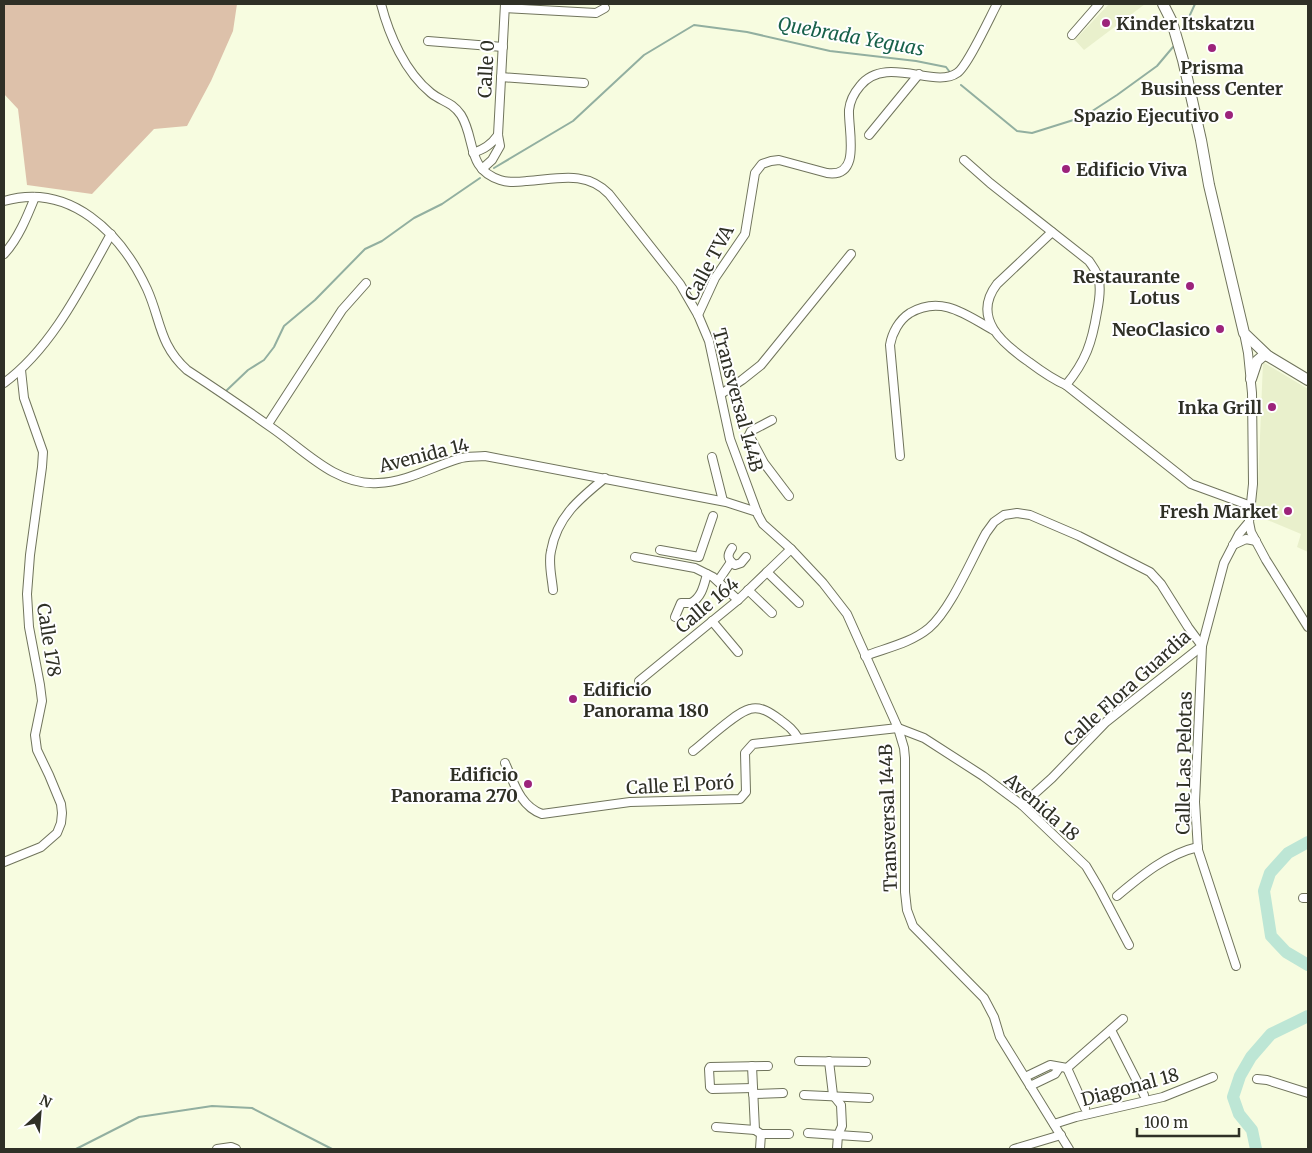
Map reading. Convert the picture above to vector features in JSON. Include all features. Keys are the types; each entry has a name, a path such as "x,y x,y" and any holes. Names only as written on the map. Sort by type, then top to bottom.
{"main road":[{"path":"1163,4 1172,22 1183,60 1211,194 1244,333 1268,356 1308,380"},
{"path":"1250,379 1257,361 1264,356 1268,356"}],"street":[{"path":"382,4 390,34 419,82 432,94 448,102 460,114 466,125 476,161 482,169"},
{"name":"Calle TVA","path":"698,315 715,278 745,234 755,173 762,164 779,160 827,173 835,174 842,172 848,163 851,148 850,104 860,84 870,77 886,72 946,78 957,74 997,4"},
{"path":"1072,35 1099,4"},
{"path":"505,6 596,13 605,8"},
{"name":"Calle 0","path":"482,169 500,146 498,135 505,6"},
{"path":"428,41 503,47"},
{"path":"869,135 919,74"},
{"path":"501,77 584,83"},
{"path":"473,153 483,150 498,135"},
{"path":"964,160 1089,261 1100,280 1099,301 1091,344 1082,363 1066,385"},
{"name":"Transversal 144B","path":"482,169 493,178 507,182 579,178 595,183 609,194 680,284 698,315 709,341 730,439 757,512 763,524 791,549 823,583 847,614 898,728 905,758 902,823 905,892 907,910 913,926 984,998 994,1017 1000,1037 1069,1149"},
{"path":"4,254 10,247 27,216 35,197"},
{"name":"Avenida 14","path":"4,200 35,197 60,202 89,214 111,234 134,263 147,290 162,333 176,360 187,370 268,424 317,462 345,477 366,483 380,483 414,475 460,458 485,456 723,501 757,512"},
{"path":"992,330 988,306 992,291 1052,232"},
{"path":"4,383 21,370 75,299 111,234"},
{"path":"721,394 761,365 851,254"},
{"path":"268,424 342,310 366,283"},
{"path":"900,456 890,346 891,338 901,321 918,309 932,305 941,305 961,312 992,330 1002,342 1055,380 1066,385 1191,484 1251,506"},
{"path":"1244,333 1250,379 1253,463 1249,522 1251,532 1266,560 1308,627"},
{"name":"Calle 178","path":"4,862 41,848 56,833 61,823 62,813 61,804 37,750 35,735 42,701 29,627 27,594 30,555 42,467 42,452 24,398 21,370"},
{"path":"772,420 751,431 749,435 764,463 789,496"},
{"path":"712,457 723,501"},
{"path":"553,590 551,552 557,535 570,508 605,478"},
{"path":"866,656 910,640 928,629 941,616 948,605 986,533 994,522 1004,515 1018,514 1030,515 1079,536 1150,572 1161,584 1202,646"},
{"path":"664,562 663,551 699,557 714,516"},
{"name":"Calle Flora Guardia","path":"1022,805 1052,778 1106,722 1202,646 1219,577 1232,545 1249,522"},
{"path":"1232,545 1246,539 1256,541"},
{"path":"732,548 728,556 731,562 738,565 746,557"},
{"name":"Calle 164","path":"639,681 738,600 791,549"},
{"path":"635,557 682,565 707,574 718,581 738,600"},
{"path":"718,581 731,562"},
{"path":"767,572 799,603"},
{"path":"675,617 681,603 691,603 702,592 707,574"},
{"path":"748,590 772,613"},
{"path":"712,621 738,652"},
{"name":"Calle Las Pelotas","path":"1202,646 1195,802 1198,847 1236,966"},
{"path":"693,751 740,713 750,708 761,708 773,715 793,729 798,738"},
{"name":"Avenida 18","path":"898,728 924,738 983,776 1022,805 1086,866 1129,945"},
{"name":"Calle El Poró","path":"505,763 524,803 533,811 542,814 630,802 740,799 746,792 745,753 753,744 898,728"},
{"path":"1117,896 1171,857 1188,849 1198,847"},
{"path":"1030,1086 1055,1074 1123,1019"},
{"path":"1111,1030 1144,1095"},
{"path":"799,1061 866,1062"},
{"path":"829,1062 833,1095 841,1105 842,1126 838,1135 837,1149"},
{"path":"1025,1077 1050,1065 1063,1068 1085,1108"},
{"path":"752,1066 760,1149"},
{"path":"768,1066 710,1067 710,1087 712,1089 783,1093"},
{"name":"Diagonal 18","path":"1054,1124 1164,1097 1213,1077"},
{"path":"1257,1079 1267,1080 1308,1093"},
{"path":"804,1095 869,1098"},
{"path":"716,1127 790,1134"},
{"path":"808,1133 868,1137"},
{"path":"1014,1149 1061,1135"},
{"path":"217,1149 231,1147 236,1149"}],"shaded area":[{"path":"4,4 237,4 233,31 211,81 187,126 154,129 92,194 27,185 18,109 4,94"},
{"name":"Kinder Itskatzu","path":"1109,4 1145,4 1084,50 1075,40"},
{"path":"1263,362 1308,389 1308,552 1297,547 1301,534 1253,514 1258,486"}],"waterway":[{"name":"Quebrada Yeguas","path":"1183,30 1195,4"},
{"name":"Quebrada Yeguas","path":"494,168 573,121 644,55 694,25 747,32 830,51 916,61 946,67 949,71"},
{"name":"Quebrada Yeguas","path":"961,85 1017,131 1032,133 1083,117 1157,66 1173,47"},
{"name":"Quebrada Yeguas","path":"227,390 248,370 264,360 274,347 284,326 315,300 365,249 382,241 414,218 442,204 480,178"},
{"path":"1308,842 1288,853 1270,873 1264,891 1271,936 1286,952 1308,965"},
{"path":"1256,1149 1252,1130 1239,1114 1233,1097 1240,1076 1251,1057 1271,1034 1308,1016"},
{"path":"76,1149 139,1117 212,1106 252,1108 332,1149"}],"place":[{"name":"Kinder Itskatzu","path":"1106,23"},
{"name":"Prisma Business Center","path":"1212,48"},
{"name":"Spazio Ejecutivo","path":"1229,115"},
{"name":"Edificio Viva","path":"1066,169"},
{"name":"Restaurante Lotus","path":"1190,286"},
{"name":"NeoClasico","path":"1220,329"},
{"name":"Inka Grill","path":"1272,407"},
{"name":"Fresh Market","path":"1288,511"},
{"name":"Edificio Panorama 180","path":"573,699"},
{"name":"Edificio Panorama 270","path":"528,784"}]}
